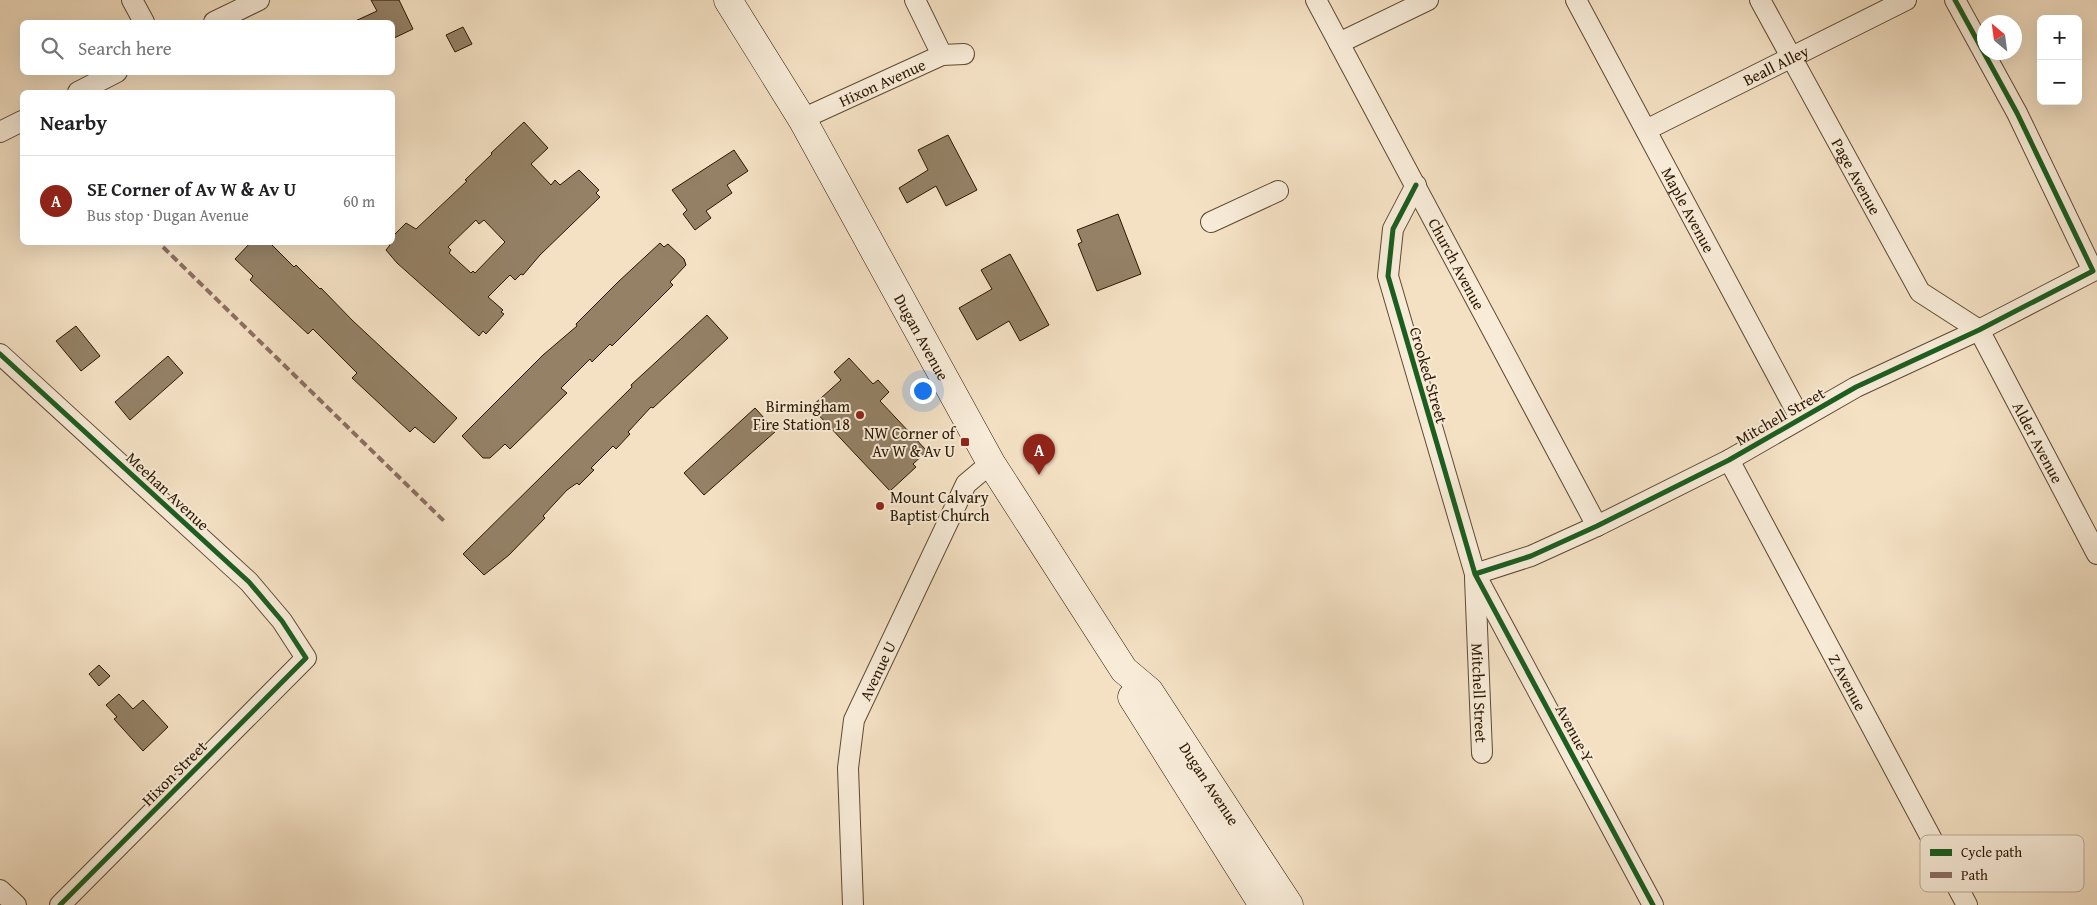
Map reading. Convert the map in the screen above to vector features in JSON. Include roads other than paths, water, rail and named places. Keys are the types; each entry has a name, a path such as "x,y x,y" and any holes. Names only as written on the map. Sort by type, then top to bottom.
{"main road":[{"name":"Dugan Avenue","path":"728,0 802,119 991,463 1124,670 1133,700 1263,905"},
{"name":"Dugan Avenue","path":"1124,670 1149,691 1289,905"}],"street":[{"path":"132,0 143,20"},
{"path":"218,20 259,0"},
{"path":"915,0 942,55"},
{"name":"Church Avenue","path":"1316,0 1597,526"},
{"path":"1339,43 1428,0"},
{"name":"Maple Avenue","path":"1576,0 1800,418"},
{"name":"Page Avenue","path":"1760,0 1920,292 1979,330"},
{"name":"Beall Alley","path":"1646,130 1906,0"},
{"name":"Mitchell Street","path":"1482,753 1475,574 1531,556 1597,526 1729,460 1856,387 1979,330 2093,271 2017,113 1955,0"},
{"name":"Hixon Avenue","path":"802,119 942,55 964,54"},
{"path":"82,90 110,75"},
{"path":"0,132 20,122"},
{"name":"Crooked Street","path":"1416,185 1394,229 1388,276 1475,574"},
{"path":"1211,222 1278,191"},
{"name":"Alder Avenue","path":"1979,330 2097,554"},
{"name":"Meehan Avenue","path":"0,354 249,582 282,621 306,658"},
{"name":"Z Avenue","path":"1729,460 1930,835"},
{"name":"Avenue U","path":"854,905 848,768 854,720 966,484 991,463"},
{"name":"Avenue Y","path":"1475,574 1653,905"},
{"name":"Hixon Street","path":"60,905 306,658"},
{"path":"0,890 16,905"},
{"name":"Z Avenue","path":"1960,892 1967,905"}],"place":[{"name":"Birmingham Fire Station 18","path":"860,415"},
{"name":"NW Corner of Av W & Av U","path":"965,442"},
{"name":"SE Corner of Av W & Av U","path":"1039,475"},
{"name":"Mount Calvary Baptist Church","path":"880,506"}]}
